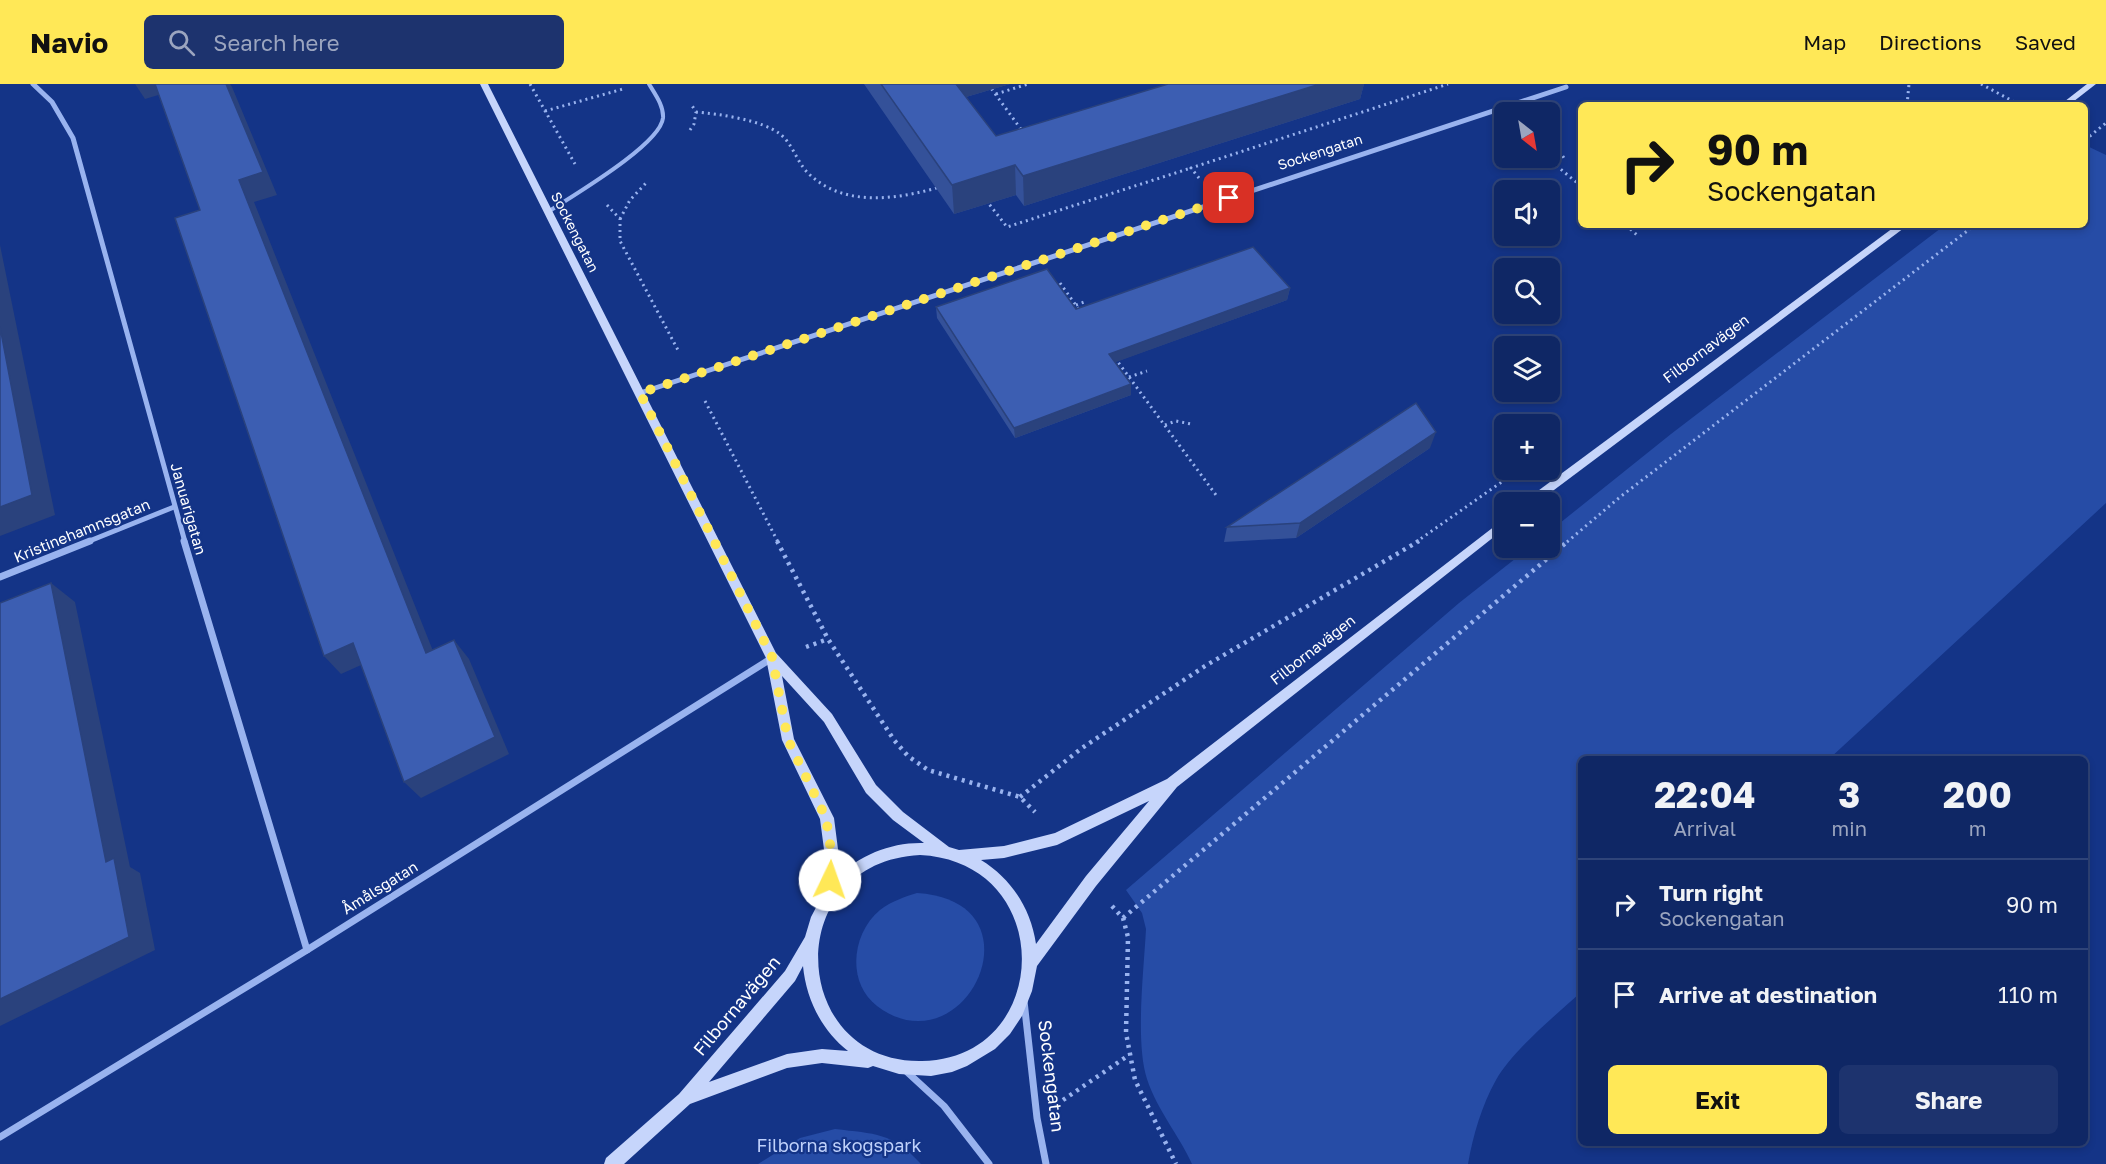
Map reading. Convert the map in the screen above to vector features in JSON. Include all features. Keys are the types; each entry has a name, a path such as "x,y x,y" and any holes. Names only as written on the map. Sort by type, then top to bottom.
{"street":[{"name":"Januarigatan","path":"33,84 50,99 65,119 73,138 174,507 307,950"},
{"name":"Sockengatan","path":"484,84 772,657 788,740 826,818 832,857 827,904"},
{"path":"2068,102 2092,84"},
{"name":"Sockengatan","path":"640,393 1566,87"},
{"name":"Filbornavägen","path":"1544,492 1899,228"},
{"name":"Kristinehamnsgatan","path":"0,578 174,507"},
{"name":"Filbornavägen","path":"963,855 1004,852 1057,839 1172,783 1494,531"},
{"name":"Sockengatan","path":"772,657 828,718 871,789 898,816 944,850"},
{"name":"Åmålsgatan","path":"0,1137 307,950 772,657"},
{"name":"Filbornavägen","path":"1031,962 1091,881 1172,783"},
{"name":"Filbornavägen","path":"612,1164 684,1099 790,976 827,904 844,883 867,866 891,854 918,849 944,850 963,855 992,870 1015,896 1028,927 1031,962 1023,993 1009,1020 988,1041 963,1058 933,1068 903,1068 875,1062 822,1056 787,1061 684,1099"},
{"name":"Filbornavägen","path":"814,933 809,964 812,995 826,1024 847,1047 875,1062"},
{"name":"Sockengatan","path":"1023,993 1037,1118 1046,1164"},
{"path":"903,1068 944,1106 988,1164"}],"lane":[{"path":"548,212 639,150 658,129 663,121 663,107 649,84"}],"path":[{"path":"530,84 587,184 620,219 620,241 828,639 894,740 908,756 928,770 1020,797 1057,839"},
{"path":"988,84 1025,134"},
{"path":"996,94 1028,84"},
{"path":"982,194 1007,227 1448,84"},
{"path":"1907,102 1909,84"},
{"path":"1981,84 2014,102"},
{"path":"544,111 624,88"},
{"path":"696,112 716,113 778,133 811,176 837,192 874,199 911,196 950,184"},
{"path":"2088,138 2106,123"},
{"path":"1191,168 1220,201"},
{"path":"1559,168 1578,184"},
{"path":"1629,228 1638,236"},
{"path":"1123,918 1620,497 1971,228"},
{"path":"1043,260 1083,314"},
{"path":"1076,305 1087,301"},
{"path":"1109,350 1216,495"},
{"path":"1129,377 1147,371"},
{"path":"1165,424 1176,421 1191,424"},
{"path":"1020,797 1082,748 1196,673 1427,536 1505,480"},
{"path":"1091,881 1123,918 1128,937 1126,1033 1134,1080 1176,1164"}],"green space":[{"path":"2088,146 2106,155 2106,503 1832,756 1578,756 1578,995 1535,1034 1503,1069 1482,1110 1468,1164 1192,1164 1156,1101 1143,1064 1141,1026 1146,929 1142,913 1126,890 1459,603 1516,558 1560,558 1560,523 1671,434 1941,228 2088,228"},
{"path":"917,893 956,903 978,923 984,950 978,977 962,1001 939,1017 909,1020 877,1006 867,996 860,984 856,958 863,931 880,910"},
{"name":"Filborna skogspark","path":"835,1129 872,1134 892,1140 921,1164 758,1164 800,1138"}],"building":[{"path":"155,84 226,84 263,172 239,180 426,653 454,640 495,737 404,782 353,643 324,656 175,218 200,210"},
{"path":"881,84 956,84 996,136 1168,84 1320,84 1023,176 1015,165 952,185"},
{"path":"1253,247 1290,288 1109,354 1131,384 1014,428 936,307 1047,269 1076,309"},
{"path":"0,327 32,495 0,507"},
{"path":"1416,403 1436,432 1300,523 1227,527"},
{"path":"51,583 106,862 114,858 129,937 0,999 0,603"}],"route":[{"path":"830,880 832,857 826,818 788,740 772,657 640,393 1229,198"}]}
